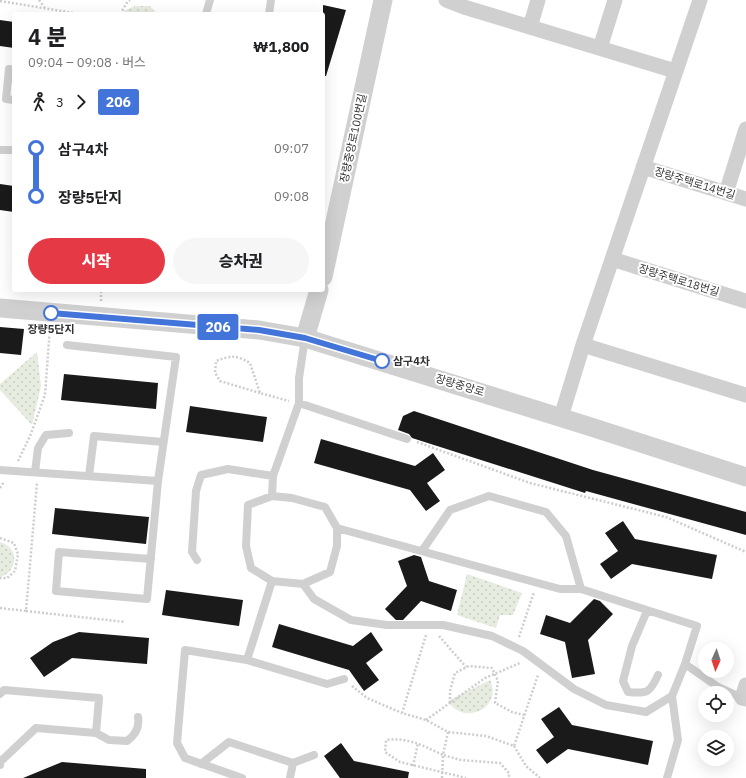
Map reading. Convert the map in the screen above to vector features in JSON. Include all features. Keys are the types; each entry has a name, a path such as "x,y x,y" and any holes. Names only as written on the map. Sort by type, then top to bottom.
{"street":[{"name":"장량중앙로100번길","path":"325,267 383,0"},
{"path":"446,0 465,4 530,27 676,71"},
{"path":"530,27 538,0"},
{"path":"600,48 615,0"},
{"path":"561,417 583,345 700,0"},
{"path":"726,193 746,129"},
{"name":"장량주택로14번길","path":"643,167 746,199"},
{"name":"장량주택로18번길","path":"612,259 746,301"},
{"path":"305,338 318,292"},
{"name":"장량중앙로","path":"0,308 259,330 305,338 561,417 746,477"},
{"path":"583,345 746,395"}],"lane":[{"path":"207,12 210,0"},
{"path":"269,12 271,0"},
{"path":"12,70 9,69 6,99 12,100"},
{"path":"0,150 12,150"},
{"path":"272,496 273,476 299,403 299,378 305,338"},
{"path":"67,345 176,357 158,481 147,599 56,591 59,552 150,559"},
{"path":"299,403 407,439"},
{"path":"36,472 38,448 46,435 69,433"},
{"path":"89,476 94,436 163,442"},
{"path":"197,560 192,552 196,491 201,475 228,469 273,476"},
{"path":"0,470 158,481"},
{"path":"272,496 292,498 325,508 337,528 338,546 330,572 303,584 272,581 251,568 246,546 248,506 272,496"},
{"path":"422,551 450,510 489,496 546,512 566,536 581,589"},
{"path":"337,528 560,589 581,589 697,626 685,664 672,696 678,740 667,778"},
{"path":"247,660 272,581"},
{"path":"303,584 314,599 351,620 387,624 443,625 492,636 531,657 574,689 606,705 646,712 672,696"},
{"path":"647,611 632,646 623,681 628,692 643,693 652,688 658,675"},
{"path":"242,778 185,758 176,743 186,650 247,660 327,684 344,679"},
{"path":"685,664 718,687 745,694"},
{"path":"0,694 4,690 99,698 96,733"},
{"path":"0,763 36,728 96,733 109,740 127,741 135,734 139,722 138,717"},
{"path":"201,764 229,742 293,764 314,755"},
{"path":"290,778 293,764"}],"path":[{"path":"39,0 45,8"},
{"path":"121,12 130,0"},
{"path":"0,1 68,12"},
{"path":"13,471 30,436 44,395 51,313"},
{"path":"260,393 250,363 238,356 228,357 216,361 215,373 220,381 260,393 299,403"},
{"path":"407,439 530,483 666,517 746,552"},
{"path":"26,611 36,472"},
{"path":"0,538 14,543 18,554 15,571 7,578 0,578"},
{"path":"515,648 538,582"},
{"path":"0,608 125,622"},
{"path":"430,625 466,667"},
{"path":"402,713 430,625"},
{"path":"426,720 485,678 531,657"},
{"path":"514,746 542,665"},
{"path":"450,703 450,691 455,673 469,666 492,668 498,681 495,703 512,712 524,715"},
{"path":"344,679 367,698 402,713 426,720 448,732 486,736 514,746 526,766 540,778"},
{"path":"442,778 443,754 448,732"},
{"path":"466,778 400,762 385,752 386,740 410,740 461,760 500,763 509,773 510,778"},
{"path":"413,766 418,743"}],"shaded area":[{"path":"135,6 150,6 155,12 124,12"},
{"path":"37,352 41,386 32,425 0,390 0,384"},
{"path":"0,542 11,549 14,554 14,560 10,570 0,577"},
{"path":"467,574 522,593 513,615 500,615 496,628 457,615"},
{"path":"490,680 493,689 492,697 483,709 476,712 461,712 453,707 448,701"}],"building":[{"path":"323,5 346,10 326,76 325,12 323,12"},
{"path":"0,20 12,22 12,48 0,46"},
{"path":"0,184 12,186 12,212 0,210"},
{"path":"0,327 24,329 21,355 0,353"},
{"path":"64,374 158,383 156,409 61,400"},
{"path":"190,406 267,417 263,442 186,432"},
{"path":"414,411 593,470 746,512 746,535 586,491 585,493 412,438 409,434 398,430 403,416"},
{"path":"321,439 415,466 433,453 445,470 427,483 440,501 426,511 410,490 314,463"},
{"path":"55,508 149,517 146,544 52,534"},
{"path":"623,521 635,539 717,555 712,579 632,564 611,579 600,564 618,551 605,533"},
{"path":"414,555 421,557 429,581 457,590 451,611 421,601 403,620 396,620 385,609 407,586 398,561"},
{"path":"166,590 243,600 239,626 162,615"},
{"path":"594,599 600,601 613,614 588,640 595,674 572,678 565,642 540,634 546,615 570,623"},
{"path":"279,624 353,646 371,632 383,650 366,663 379,680 364,691 349,670 272,647"},
{"path":"79,632 149,638 147,664 72,658 44,677 30,658 53,642"},
{"path":"559,707 572,725 653,741 648,765 568,749 547,764 536,750 554,737 541,719"},
{"path":"341,743 354,761 409,772 408,778 340,778 324,756"},
{"path":"62,762 146,769 146,778 23,778"}],"bus line":[{"name":"206","path":"51,313 259,330 305,338 382,361"}],"place":[{"name":"장량5단지","path":"51,313"},
{"name":"삼구4차","path":"382,361"}]}
